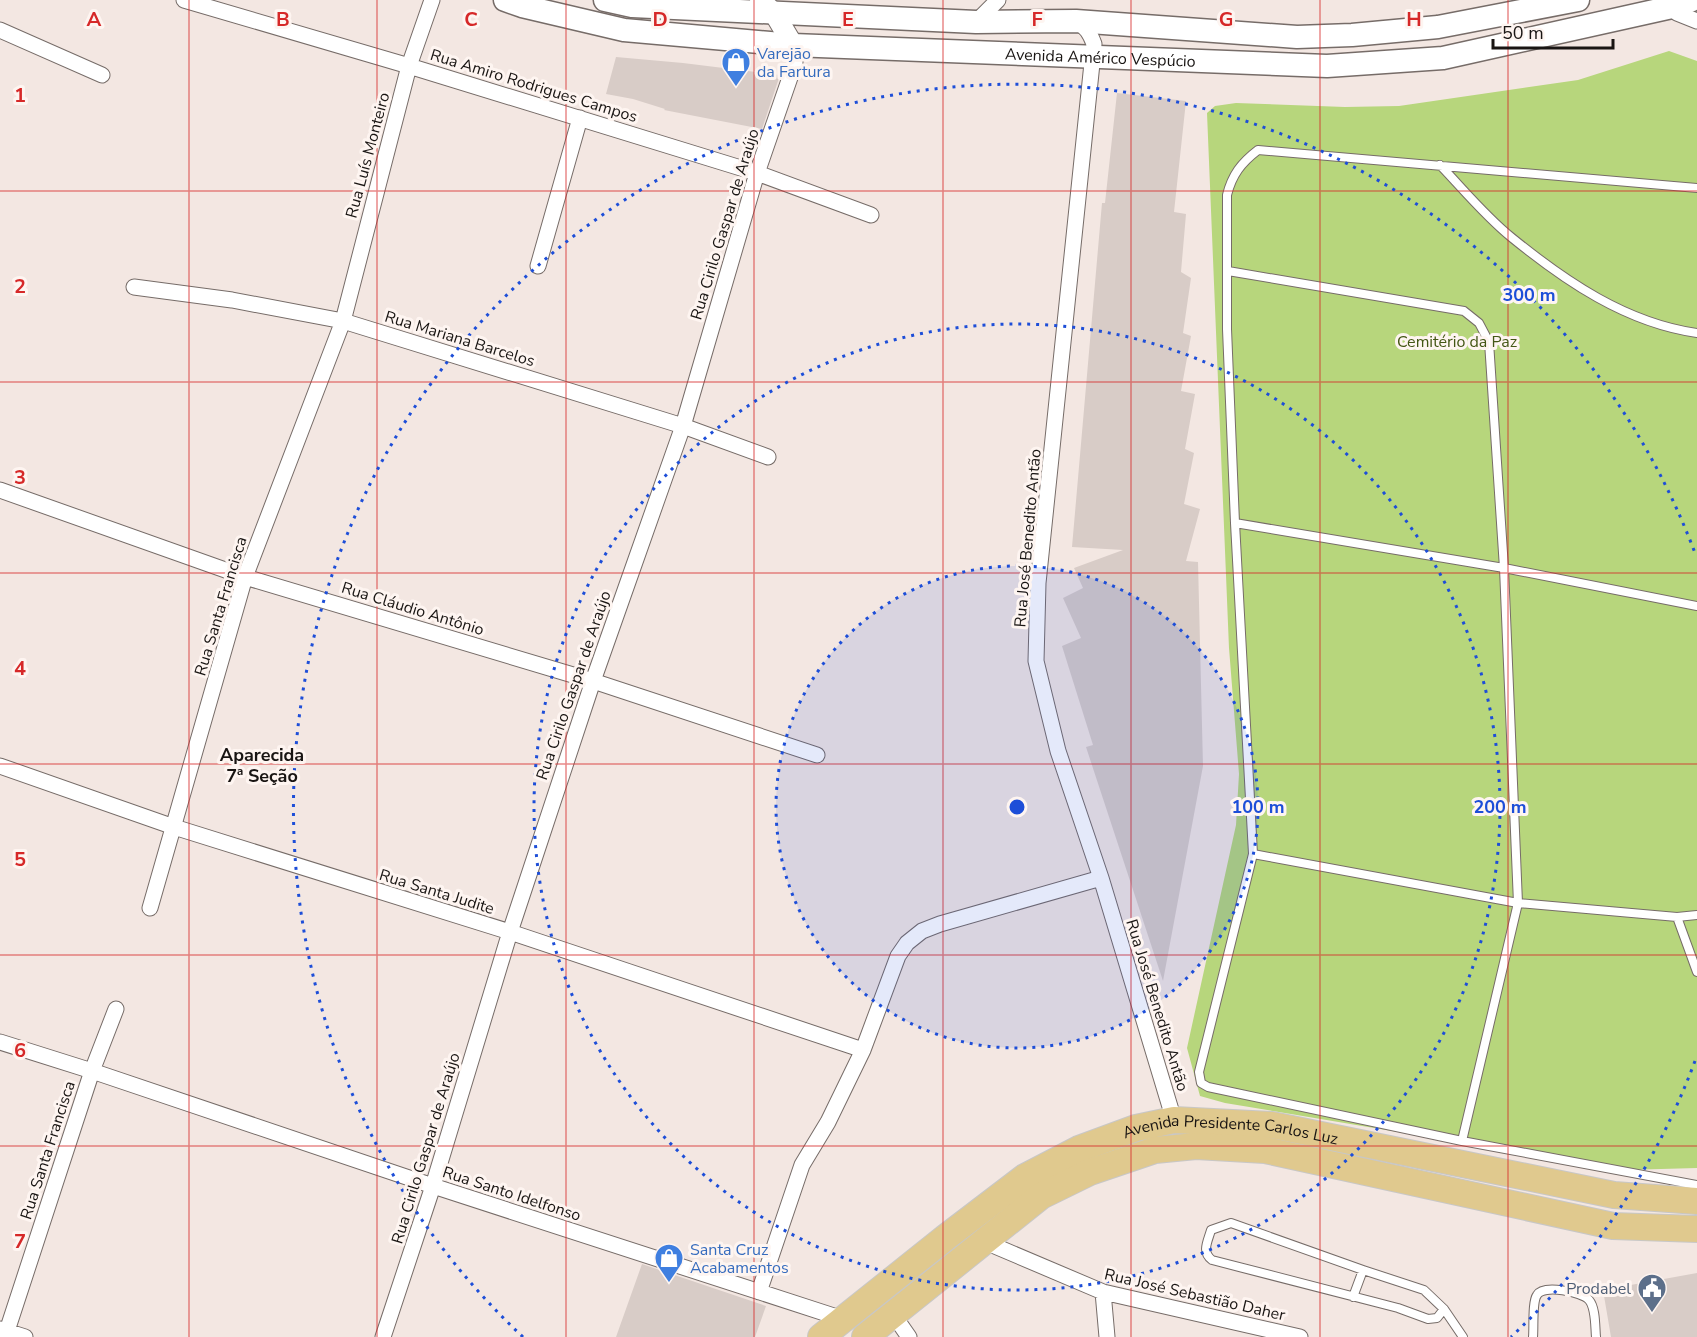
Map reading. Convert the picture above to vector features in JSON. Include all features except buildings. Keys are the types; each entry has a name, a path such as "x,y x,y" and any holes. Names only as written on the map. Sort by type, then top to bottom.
{"main road":[{"name":"Avenida Américo Vespúcio","path":"505,0 624,30 793,45 1328,66 1443,58 1682,4"},
{"name":"Avenida Américo Vespúcio","path":"605,0 632,6 770,4 976,22 1076,21 1297,37 1352,35 1438,27 1578,0"},
{"name":"Avenida Presidente Carlos Luz","path":"821,1337 1025,1177 1079,1149 1136,1128 1173,1120 1272,1125 1614,1194 1697,1201"},
{"name":"Avenida Presidente Carlos Luz","path":"865,1337 1041,1196 1090,1172 1155,1150 1196,1146 1265,1150 1613,1226 1697,1229"}],"street":[{"name":"Rua Amiro Rodrigues Campos","path":"184,0 757,172 871,215"},
{"name":"Rua Luís Monteiro","path":"343,321 409,66 432,0"},
{"path":"976,22 998,0"},
{"path":"770,4 793,45"},
{"path":"1682,4 1677,13 1697,21"},
{"name":"Rua José Benedito Antão","path":"1076,21 1085,27 1094,44 1038,583 1036,661 1058,751 1101,878 1173,1120"},
{"path":"0,30 102,75"},
{"name":"Rua Cirilo Gaspar de Araújo","path":"383,1337 433,1186 510,932 593,681 683,426 757,172 795,63 793,45"},
{"path":"538,266 580,118"},
{"name":"Rua Mariana Barcelos","path":"134,286 232,300 343,321 683,426 768,457"},
{"name":"Rua Santa Francisca","path":"150,908 245,577 343,321"},
{"name":"Rua Cláudio Antônio","path":"0,490 245,577 593,681 817,754"},
{"name":"Rua Santa Judite","path":"0,766 174,827 510,932 863,1050"},
{"path":"759,1292 801,1165 828,1122 863,1050 898,957 907,943 922,931 940,924 1101,878"},
{"name":"Rua Santa Francisca","path":"4,1332 92,1071 116,1009"},
{"name":"Rua Santo Idelfonso","path":"0,1042 843,1319"},
{"name":"Rua José Sebastião Daher","path":"983,1241 1103,1292 1300,1337"},
{"path":"1103,1292 1107,1337"},
{"path":"893,1314 909,1337"},
{"path":"4,1332 25,1337"}],"lane":[{"path":"1697,188 1258,150 1231,178 1227,195 1227,329 1253,854 1198,1071 1201,1083 1208,1087 1462,1141 1697,1185"},
{"path":"1440,165 1510,236 1575,285 1620,310 1645,320 1697,333"},
{"path":"1228,271 1464,311 1479,323 1489,342 1504,568 1518,903 1462,1141"},
{"path":"1235,523 1504,568 1697,606"},
{"path":"1253,854 1518,903 1677,917 1697,915"},
{"path":"1677,917 1697,972"},
{"path":"1444,1309 1437,1318 1428,1320 1398,1308 1212,1260 1207,1257 1205,1249 1211,1230 1231,1223 1424,1290 1444,1309 1463,1337"},
{"path":"1353,1297 1363,1270"},
{"path":"1533,1337 1536,1296 1540,1291 1549,1288 1582,1295 1589,1300 1596,1337"}],"green space":[{"name":"Cemitério da Paz","path":"1669,51 1697,61 1697,1168 1625,1170 1225,1103 1200,1096 1187,1048 1236,825 1239,774 1229,648 1207,113 1215,106 1236,103 1345,107 1399,106 1578,80"}],"place":[{"name":"Varejão da Fartura","path":"736,88"},
{"name":"Santa Cruz Acabamentos","path":"669,1284"},
{"name":"Prodabel","path":"1652,1314"}],"district":[{"name":"Aparecida 7ª Seção","path":"262,765"}]}
